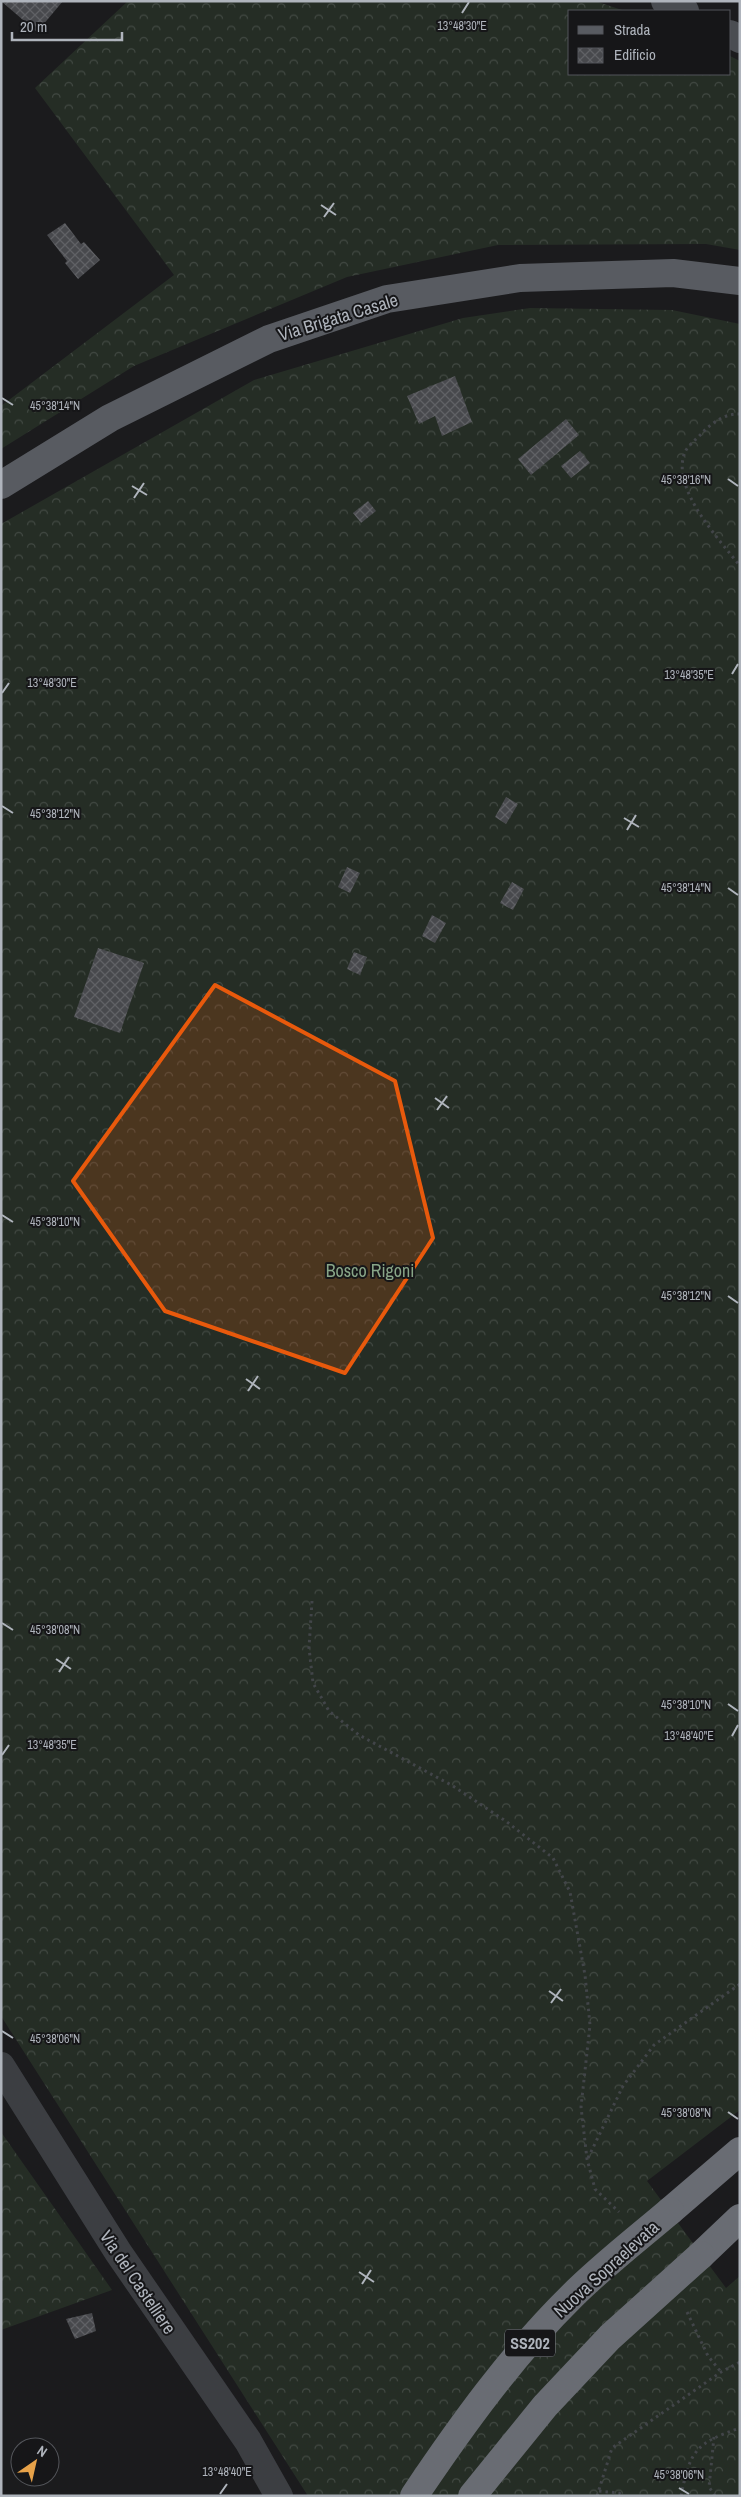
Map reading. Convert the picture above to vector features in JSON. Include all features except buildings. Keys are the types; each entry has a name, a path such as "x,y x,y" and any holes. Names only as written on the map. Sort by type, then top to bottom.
{"highway":[{"name":"Nuova Sopraelevata","path":"414,2496 448,2445 512,2363 572,2296 740,2151"},
{"path":"472,2496 545,2406 610,2336 740,2218"}],"main road":[{"path":"665,1 683,10"},
{"name":"Via Brigata Casale","path":"1,485 110,418 269,339 387,299 520,278 673,272 740,280"}],"street":[{"name":"Via del Castelliere","path":"1,2066 118,2252 248,2441 269,2475 279,2496"}],"path":[{"path":"740,414 731,413 710,425 685,451 681,472 690,498 740,566"},
{"path":"312,1601 310,1648 313,1683 329,1711 359,1735 453,1786 507,1822 553,1858 570,1892 585,1975 590,2025 581,2107 587,2159 595,2189 623,2218"},
{"path":"587,2159 623,2086 654,2045 740,1984"},
{"path":"682,2306 708,2356 721,2372"},
{"path":"597,2496 612,2448 721,2372 740,2362"},
{"path":"681,2496 686,2471 697,2448 714,2437 740,2428"},
{"path":"714,2437 709,2487 715,2496"},
{"path":"599,2491 619,2493 623,2496"}],"highlighted area":[{"path":"215,985 395,1081 433,1238 345,1373 165,1311 73,1181"}],"green space":[{"path":"128,1 595,1 622,10 568,10 568,75 731,75 731,56 740,61 740,250 706,244 498,245 347,277 134,366 1,449 1,406 174,275 35,88"},
{"name":"Bosco Rigoni","path":"530,308 672,310 740,324 740,2110 647,2181 726,2288 740,2276 740,2496 308,2496 1,2016 1,524 254,380 463,318"},
{"path":"1,2132 112,2290 1,2330"}]}
